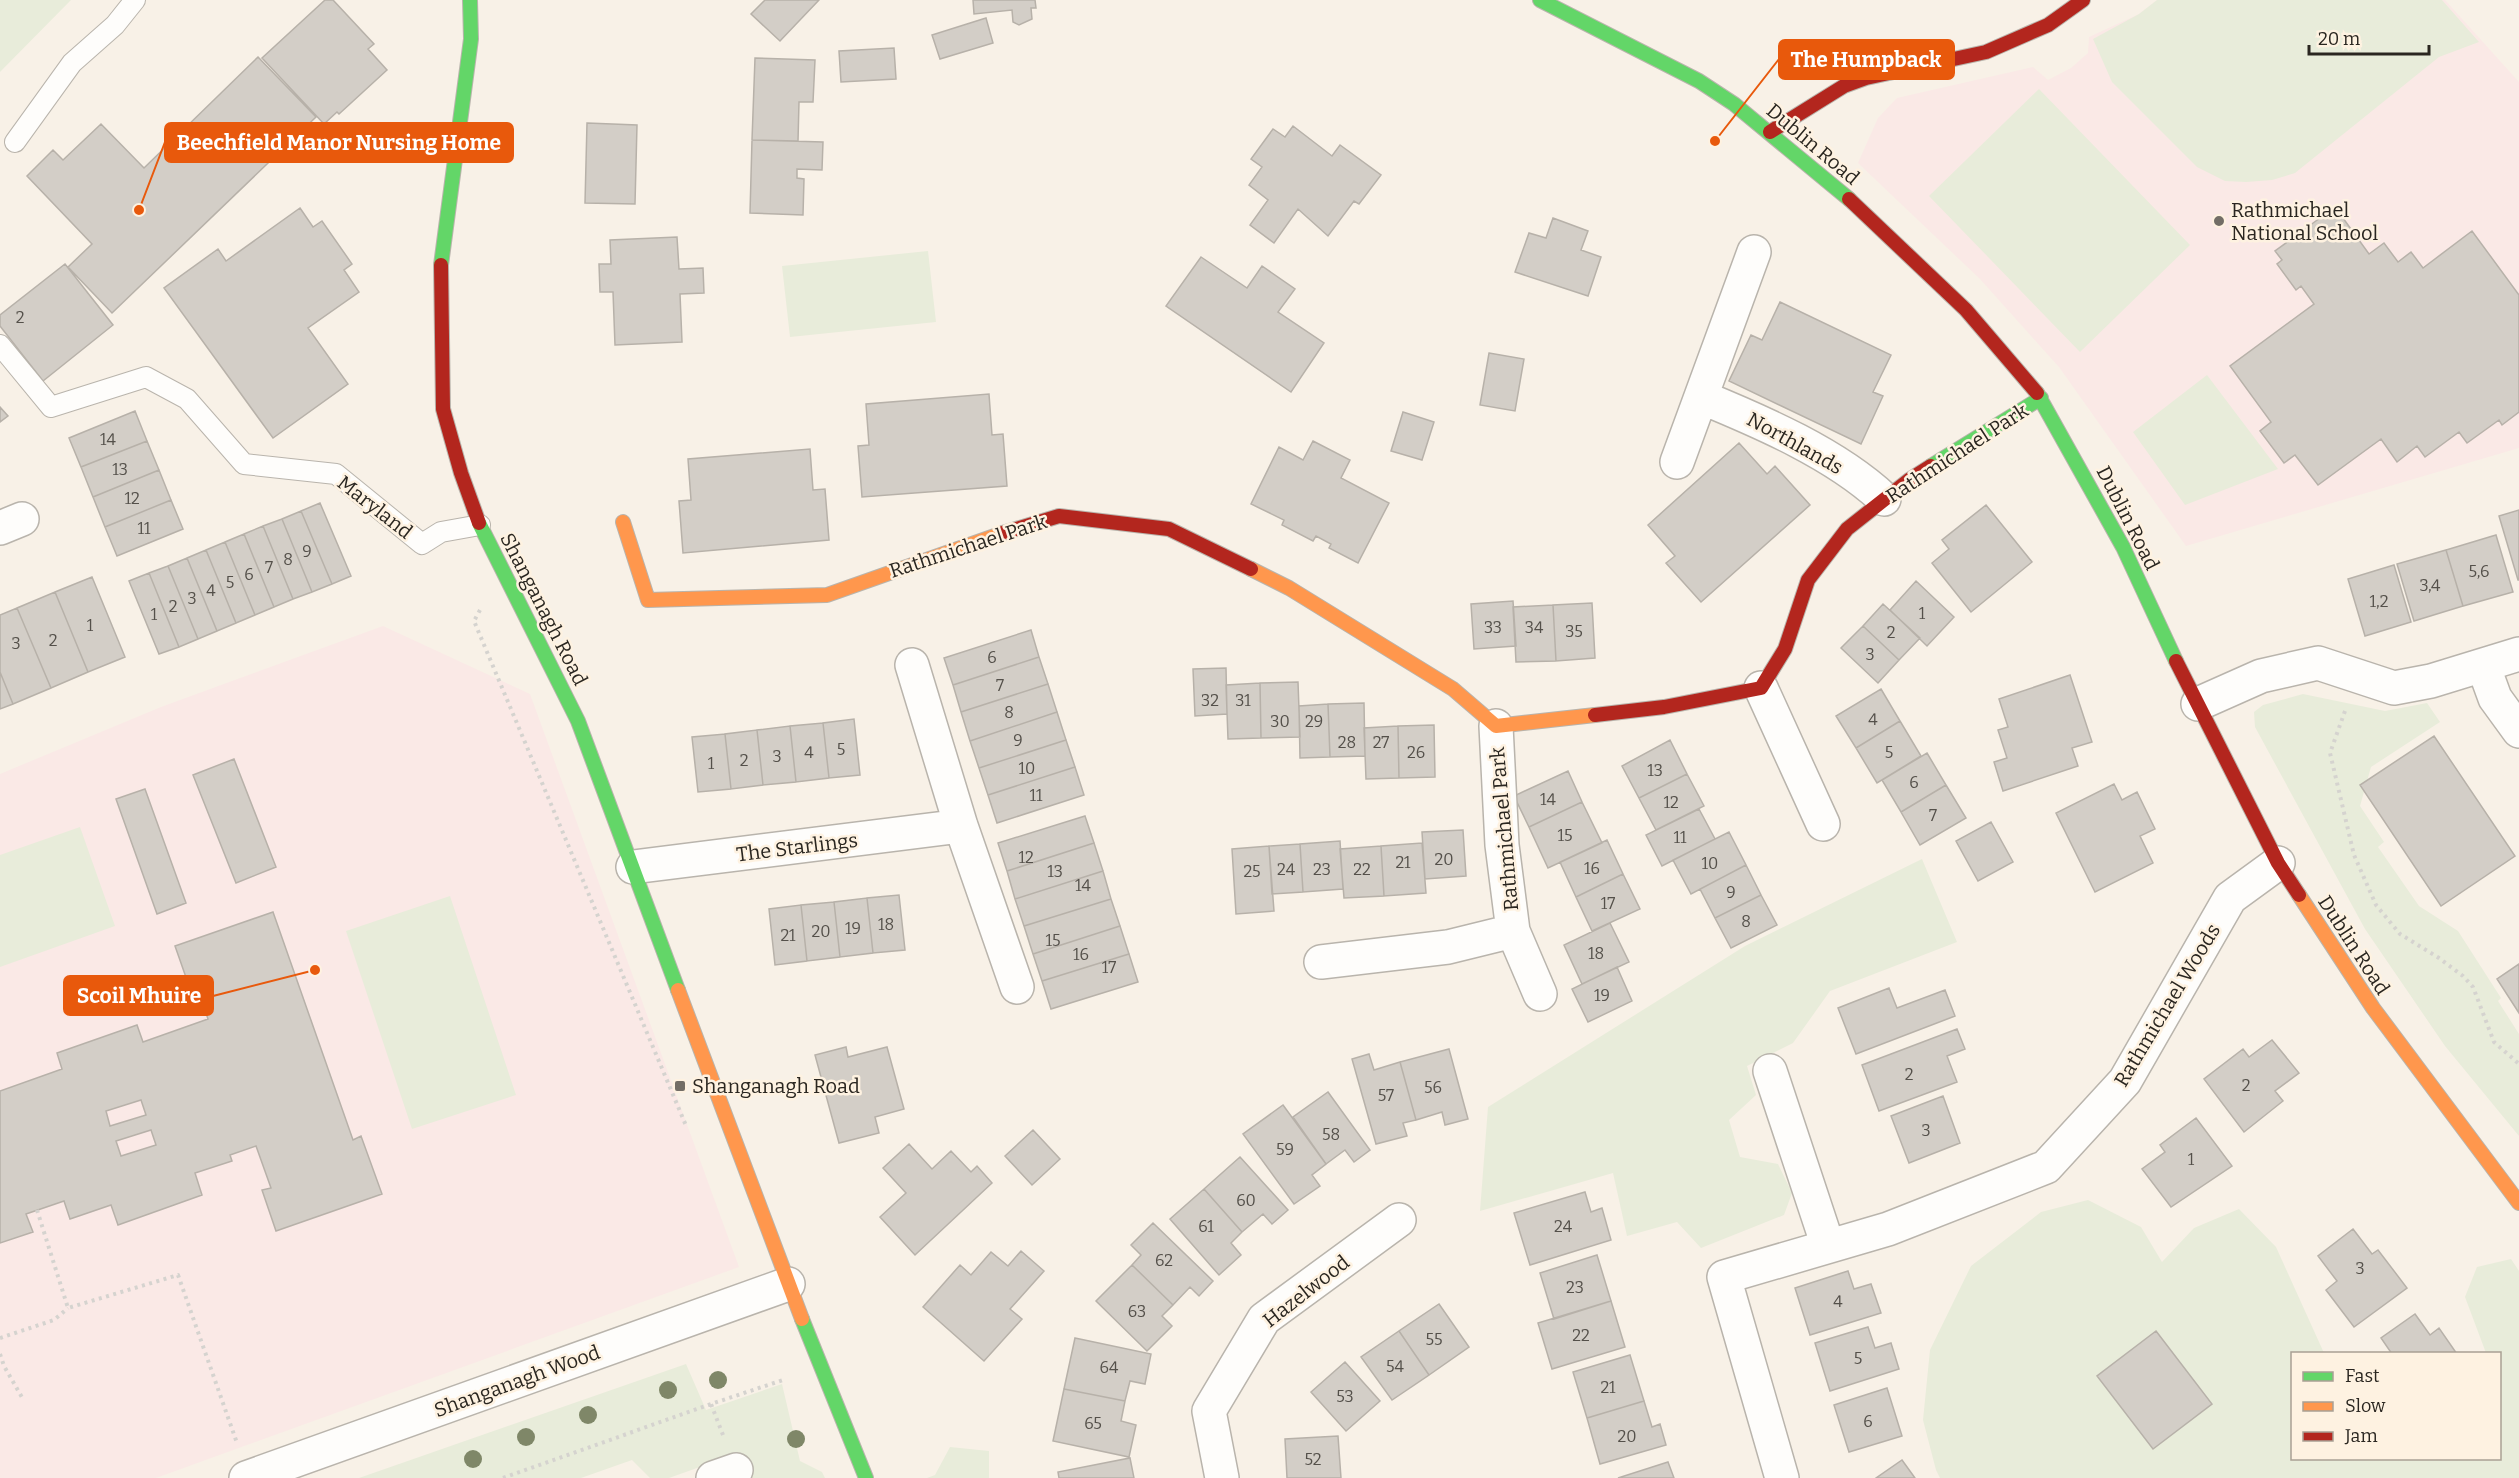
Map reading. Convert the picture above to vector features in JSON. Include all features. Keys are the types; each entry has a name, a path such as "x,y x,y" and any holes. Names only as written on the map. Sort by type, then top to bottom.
{"main road":[{"name":"Shanganagh Road","path":"470,0 471,39 439,279 443,409 461,473 480,525 579,721 788,1284 866,1478"},
{"name":"Dublin Road","path":"1540,0 1712,88 1770,132 1845,195 1966,310 2041,398 2123,547 2169,647 2277,863 2373,1008 2519,1203"},
{"path":"1770,132 1844,86 1866,78 1986,52 2048,25 2083,0"},
{"name":"Rathmichael Park","path":"623,522 648,600 827,595 978,541 1059,516 1169,529 1299,594 1453,688 1496,726 1664,707 1761,688 1785,649 1808,579 1847,529 1909,480 2041,398"}],"street":[{"path":"1677,462 1754,252"},
{"name":"Northlands","path":"1701,397 1768,425 1867,484 1884,500"},
{"path":"2198,704 2261,676 2318,663 2394,688 2519,654"},
{"path":"912,665 961,826 1017,987"},
{"path":"2483,665 2495,698 2519,731"},
{"path":"1761,688 1823,824"},
{"name":"Rathmichael Park","path":"1496,726 1502,845 1513,931 1540,994"},
{"name":"The Starlings","path":"633,867 961,826"},
{"name":"Rathmichael Woods","path":"1782,1478 1724,1277 1888,1229 2046,1167 2125,1081 2230,898 2277,863"},
{"name":"Rathmichael Park","path":"1321,962 1448,947 1513,931"},
{"path":"1770,1071 1828,1246"},
{"name":"Hazelwood","path":"1222,1478 1209,1412 1264,1319 1399,1220"},
{"name":"Shanganagh Wood","path":"248,1478 788,1284"}],"lane":[{"path":"15,142 72,63 115,25 135,0"},
{"name":"Maryland","path":"0,345 51,407 146,377 187,399 244,464 336,474 422,544 441,532 480,525"}],"path":[{"path":"503,570 474,621 689,1132"},
{"path":"2363,679 2346,707 2330,753 2354,855 2376,905 2400,934 2439,958 2463,976 2473,987 2494,1042 2519,1064"},
{"path":"37,1210 68,1308"},
{"path":"0,1338 54,1320 68,1308 178,1275 248,1478"},
{"path":"0,1354 4,1366 23,1399"},
{"path":"503,1478 821,1367"},
{"path":"711,1404 725,1474"}],"shaded area":[{"name":"Rathmichael National School","path":"2157,0 2445,0 2519,82 2519,448 2186,546 2059,367 1980,279 1858,163 1878,118 1897,98 2033,67 2048,80 2071,68 2088,53 2089,37 2139,14"},
{"path":"383,626 530,694 739,1267 156,1478 0,1478 0,774 161,707"}],"green space":[{"path":"0,0 71,0 0,72"},
{"path":"2157,0 2442,0 2479,42 2439,57 2295,173 2272,180 2225,181 2197,167 2112,82 2093,39 2139,14"},
{"path":"2039,89 2190,245 2080,352 1929,196"},
{"path":"928,251 936,322 790,337 782,266"},
{"path":"2207,375 2278,469 2185,505 2133,432"},
{"path":"2303,694 2385,711 2427,703 2440,722 2371,767 2360,806 2384,842 2378,847 2419,906 2458,931 2501,998 2498,1001 2519,1034 2519,1136 2445,1046 2365,929 2255,727 2254,712 2263,705"},
{"path":"80,827 115,926 0,967 0,855"},
{"path":"1922,859 1957,942 1830,991 1793,1043 1747,1066 1756,1095 1729,1120 1740,1157 1778,1164 1792,1193 1784,1215 1701,1248 1677,1222 1627,1236 1613,1173 1480,1211 1488,1107 1745,946"},
{"path":"450,896 516,1095 412,1129 346,931"},
{"path":"2088,1200 2141,1227 2162,1262 2194,1228 2239,1209 2276,1247 2324,1352 2291,1352 2291,1460 2501,1460 2501,1352 2486,1352 2465,1297 2477,1267 2511,1259 2519,1271 2519,1478 1940,1478 1923,1420 1930,1350 1971,1266 2041,1212"},
{"path":"686,1364 706,1410 782,1384 800,1461 822,1472 825,1478 717,1478 711,1463 669,1478 650,1478 632,1460 581,1478 359,1478"},
{"path":"950,1447 989,1451 989,1478 927,1478 935,1475"}],"building":[{"path":"325,0 333,0 374,44 368,49 387,70 339,114 337,112 324,124 262,58"},
{"path":"765,0 819,0 780,41 751,14"},
{"path":"973,0 1035,0 1036,8 1031,8 1032,19 1019,25 1013,22 1012,10 974,14"},
{"path":"986,18 993,43 940,59 932,35"},
{"path":"894,48 896,79 841,82 839,51"},
{"path":"258,57 316,117 112,313 68,267 92,244 27,176 53,150 63,160 101,124 144,168"},
{"path":"755,58 815,60 813,102 799,102 798,141 752,140"},
{"path":"587,123 637,125 635,204 585,203"},
{"path":"1293,126 1332,156 1340,145 1381,175 1359,204 1354,201 1328,236 1298,209 1274,243 1250,225 1268,200 1249,185 1262,167 1251,159 1273,129 1285,137"},
{"path":"752,140 823,142 822,170 797,169 797,178 804,179 803,215 750,213"},
{"name":"Rathmichael National School","path":"2335,207 2369,254 2384,243 2398,262 2411,252 2423,268 2472,231 2519,295 2519,412 2502,425 2499,420 2467,443 2459,432 2425,457 2417,446 2397,462 2381,439 2318,485 2295,455 2284,463 2260,431 2271,422 2230,366 2314,304 2301,286 2296,290 2277,264 2282,260 2275,251"},
{"path":"300,208 313,227 322,221 352,264 344,270 359,292 308,328 348,384 273,438 164,288 218,249 226,261"},
{"path":"1553,218 1588,231 1581,250 1601,257 1588,296 1515,272 1529,233 1546,238"},
{"path":"677,237 679,269 703,268 704,293 680,294 682,342 615,345 613,292 600,292 599,264 611,264 610,240"},
{"path":"1201,257 1247,288 1262,266 1295,289 1278,312 1324,343 1291,392 1166,306"},
{"path":"65,264 113,325 43,381 0,326 0,315"},
{"path":"1780,302 1891,355 1873,392 1883,396 1861,444 1729,381 1751,335 1762,340"},
{"path":"1489,353 1524,359 1515,411 1480,405"},
{"path":"989,394 992,435 1003,434 1007,486 862,497 858,446 869,445 866,404"},
{"path":"0,407 8,416 0,422"},
{"path":"135,411 147,441 81,467 69,438"},
{"path":"1403,412 1434,422 1422,460 1391,451"},
{"path":"147,441 159,470 93,497 81,467"},
{"path":"1313,441 1350,460 1341,478 1389,503 1358,563 1329,548 1331,544 1316,536 1313,541 1282,525 1284,520 1251,504 1279,447 1303,460"},
{"path":"1739,443 1767,474 1775,466 1810,505 1701,602 1666,563 1675,556 1648,525"},
{"path":"810,449 813,490 825,489 829,540 683,553 679,501 691,500 688,459"},
{"path":"159,470 171,500 105,527 93,497"},
{"path":"171,500 183,529 117,556 105,527"},
{"path":"320,503 351,576 332,584 301,511"},
{"path":"1986,505 2032,562 1971,612 1932,563 1949,549 1942,540"},
{"path":"2519,510 2519,580 2518,580 2499,516"},
{"path":"301,511 332,584 312,592 282,519"},
{"path":"282,519 312,592 293,599 263,526"},
{"path":"263,526 293,599 274,607 244,534"},
{"path":"244,534 274,607 255,615 225,542"},
{"path":"2496,535 2513,592 2463,606 2446,550"},
{"path":"225,542 255,615 236,623 206,550"},
{"path":"206,550 236,623 217,631 187,558"},
{"path":"2446,550 2463,606 2414,621 2397,564"},
{"path":"187,558 217,631 198,639 168,566"},
{"path":"2394,565 2411,622 2365,636 2348,579"},
{"path":"168,566 198,639 179,647 149,573"},
{"path":"149,573 179,647 159,654 129,581"},
{"path":"92,577 125,657 88,672 55,592"},
{"path":"1916,581 1954,617 1927,646 1890,610"},
{"path":"55,592 88,672 51,688 17,608"},
{"path":"1513,601 1516,646 1474,649 1471,604"},
{"path":"1592,603 1595,658 1556,661 1553,605"},
{"path":"1883,604 1920,638 1899,660 1863,626"},
{"path":"1553,605 1556,661 1516,662 1513,607"},
{"path":"17,608 51,688 13,704 0,672 0,615"},
{"path":"1863,626 1899,660 1878,683 1841,648"},
{"path":"1031,630 1039,657 953,685 944,658"},
{"path":"1039,657 1048,684 961,712 953,685"},
{"path":"1226,668 1227,714 1195,716 1193,669"},
{"path":"0,672 13,704 0,709"},
{"path":"2070,675 2092,742 2072,748 2078,766 2003,791 1994,762 2007,758 1998,730 2008,727 1999,699"},
{"path":"1298,682 1300,737 1261,738 1260,683"},
{"path":"1260,683 1261,738 1228,739 1226,685"},
{"path":"1048,684 1057,712 970,741 961,712"},
{"path":"1881,689 1900,721 1856,748 1836,716"},
{"path":"1364,703 1365,756 1330,757 1328,704"},
{"path":"1328,704 1330,757 1300,758 1299,706"},
{"path":"1057,712 1066,740 979,768 970,741"},
{"path":"854,719 860,775 829,778 823,723"},
{"path":"1900,721 1921,756 1877,783 1856,748"},
{"path":"823,723 829,778 796,782 790,726"},
{"path":"1434,725 1435,777 1399,778 1398,726"},
{"path":"790,726 796,782 763,785 757,730"},
{"path":"1398,726 1399,778 1366,779 1364,728"},
{"path":"757,730 763,785 731,789 725,734"},
{"path":"725,734 731,789 698,792 692,737"},
{"path":"2434,736 2515,856 2441,906 2360,785"},
{"path":"1066,740 1075,767 988,795 979,768"},
{"path":"1670,740 1687,774 1639,798 1622,766"},
{"path":"1927,753 1946,785 1901,812 1882,780"},
{"path":"234,759 276,867 236,883 193,775"},
{"path":"1075,767 1084,795 997,823 988,795"},
{"path":"1568,771 1582,802 1529,827 1514,796"},
{"path":"1687,774 1704,806 1656,830 1639,798"},
{"path":"2114,784 2122,800 2137,792 2155,829 2140,836 2153,863 2095,892 2056,813"},
{"path":"1946,785 1966,818 1920,845 1901,812"},
{"path":"145,789 186,903 157,914 116,799"},
{"path":"1582,802 1602,843 1548,868 1529,827"},
{"path":"1699,809 1715,839 1662,866 1646,835"},
{"path":"1085,816 1094,843 1007,871 998,843"},
{"path":"1991,822 2013,862 1978,881 1956,841"},
{"path":"1463,830 1466,876 1425,879 1422,832"},
{"path":"1729,832 1746,865 1691,894 1673,860"},
{"path":"1607,840 1623,874 1576,897 1560,862"},
{"path":"1340,841 1343,889 1303,892 1300,844"},
{"path":"1094,843 1103,871 1015,899 1007,871"},
{"path":"1422,843 1426,893 1384,896 1381,846"},
{"path":"1300,844 1303,892 1272,894 1269,846"},
{"path":"1269,846 1274,911 1236,914 1232,849"},
{"path":"1381,846 1384,896 1344,898 1340,849"},
{"path":"1746,865 1761,895 1715,918 1700,889"},
{"path":"1103,871 1111,899 1024,926 1015,899"},
{"path":"1623,874 1640,909 1592,931 1576,897"},
{"path":"899,895 905,950 873,953 867,898"},
{"path":"1761,895 1777,925 1731,948 1715,918"},
{"path":"867,898 873,953 840,957 834,902"},
{"path":"1111,899 1120,926 1033,954 1024,926"},
{"path":"834,902 840,957 807,961 801,905"},
{"path":"801,905 807,961 775,965 769,909"},
{"path":"273,912 353,1140 361,1136 382,1194 276,1231 262,1190 271,1188 256,1146 230,1155 232,1161 195,1173 202,1195 118,1225 111,1205 70,1219 64,1201 26,1214 33,1232 0,1243 0,1091 62,1069 57,1053 137,1025 143,1042 208,1019 195,981 188,983 175,946","holes":["141,1100 146,1115 110,1126 106,1111","151,1130 156,1145 121,1156 116,1141"]},
{"path":"1610,923 1629,962 1582,984 1564,945"},
{"path":"1120,926 1129,954 1042,981 1033,954"},
{"path":"1129,954 1138,982 1051,1009 1042,981"},
{"path":"2519,964 2519,1013 2497,979"},
{"path":"1617,967 1632,1001 1588,1022 1572,989"},
{"path":"1889,988 1897,1008 1945,990 1955,1016 1856,1054 1838,1008"},
{"path":"1957,1029 1965,1049 1947,1056 1957,1082 1879,1111 1862,1065"},
{"path":"2272,1040 2299,1073 2275,1091 2283,1101 2244,1132 2204,1079 2243,1049 2249,1057"},
{"path":"846,1047 848,1057 887,1047 904,1109 875,1117 879,1133 839,1143 815,1055"},
{"path":"1449,1049 1468,1119 1445,1125 1442,1112 1416,1120 1400,1062"},
{"path":"1369,1054 1374,1070 1400,1062 1416,1120 1403,1123 1407,1136 1376,1144 1352,1059"},
{"path":"1328,1092 1370,1150 1354,1162 1345,1150 1326,1164 1293,1117"},
{"path":"1943,1096 1960,1143 1909,1163 1891,1116"},
{"path":"1283,1105 1326,1164 1312,1175 1320,1186 1294,1204 1243,1134"},
{"path":"2196,1118 2232,1166 2171,1207 2142,1169 2165,1152 2160,1145"},
{"path":"1033,1130 1060,1159 1032,1185 1005,1156"},
{"path":"909,1144 932,1169 951,1151 971,1172 977,1166 992,1183 915,1255 880,1217 906,1193 883,1168"},
{"path":"1240,1157 1288,1210 1272,1224 1263,1214 1242,1232 1204,1189"},
{"path":"1204,1189 1242,1232 1231,1243 1241,1255 1219,1275 1170,1219"},
{"path":"1585,1192 1591,1212 1602,1208 1611,1240 1530,1265 1514,1213"},
{"path":"1153,1223 1213,1281 1199,1296 1190,1287 1173,1305 1132,1265 1141,1255 1131,1245"},
{"path":"2353,1229 2372,1254 2378,1250 2407,1288 2354,1327 2326,1290 2337,1281 2318,1256"},
{"path":"1021,1251 1044,1271 1010,1309 1022,1319 984,1361 923,1307 960,1265 971,1275 991,1252 1008,1266"},
{"path":"1597,1255 1611,1301 1554,1319 1540,1273"},
{"path":"1132,1265 1173,1305 1162,1316 1172,1326 1147,1351 1096,1301"},
{"path":"1848,1271 1854,1289 1871,1284 1881,1313 1810,1335 1795,1288"},
{"path":"1611,1301 1625,1347 1552,1369 1538,1323"},
{"path":"1439,1304 1469,1347 1429,1375 1399,1331"},
{"path":"2415,1314 2430,1335 2439,1328 2456,1352 2391,1352 2381,1338"},
{"path":"1868,1327 1875,1348 1891,1343 1899,1369 1830,1391 1815,1343"},
{"path":"1399,1331 1429,1375 1392,1400 1361,1357"},
{"path":"2156,1331 2212,1404 2153,1449 2097,1376"},
{"path":"1075,1338 1151,1354 1145,1384 1130,1381 1125,1401 1064,1389"},
{"path":"1630,1355 1644,1401 1587,1418 1573,1372"},
{"path":"1345,1362 1380,1401 1346,1431 1311,1392"},
{"path":"1887,1388 1902,1436 1849,1452 1834,1405"},
{"path":"1064,1389 1125,1401 1121,1421 1136,1425 1129,1457 1053,1441"},
{"path":"1644,1401 1652,1427 1660,1424 1666,1445 1600,1464 1587,1418"},
{"path":"1338,1436 1341,1478 1287,1478 1285,1439"},
{"path":"1130,1458 1134,1478 1059,1478 1058,1472"},
{"path":"1902,1460 1915,1478 1876,1478"},
{"path":"1668,1462 1674,1478 1618,1478"}],"traffic: fast":[{"path":"441,265 471,39 470,0"},
{"path":"1540,0 1699,81 1734,104 1849,199"},
{"path":"2037,393 2123,547 2176,661"},
{"path":"1931,466 2041,398"},
{"path":"479,523 578,721 678,990"},
{"path":"802,1319 866,1478"}],"traffic: slow":[{"path":"623,522 648,600 827,595 1003,533"},
{"path":"1251,569 1289,588 1453,689 1496,726 1595,715"},
{"path":"2299,895 2373,1008 2519,1203"},
{"path":"678,990 802,1319"}],"traffic: jam":[{"path":"1770,132 1844,86 1866,78 1986,52 2048,25 2083,0"},
{"path":"1849,199 1966,310 2037,393"},
{"path":"441,265 443,409 461,473 479,523"},
{"path":"1595,715 1664,707 1761,688 1785,649 1808,580 1847,529 1909,480 1931,466"},
{"path":"1003,533 1059,516 1169,529 1251,569"},
{"path":"2176,661 2278,863 2299,895"}],"place":[{"name":"The Humpback","path":"1715,141"},
{"name":"Beechfield Manor Nursing Home","path":"139,210"},
{"name":"Rathmichael National School","path":"2219,221"},
{"name":"Scoil Mhuire","path":"315,970"},
{"name":"Shanganagh Road","path":"680,1086"}]}
